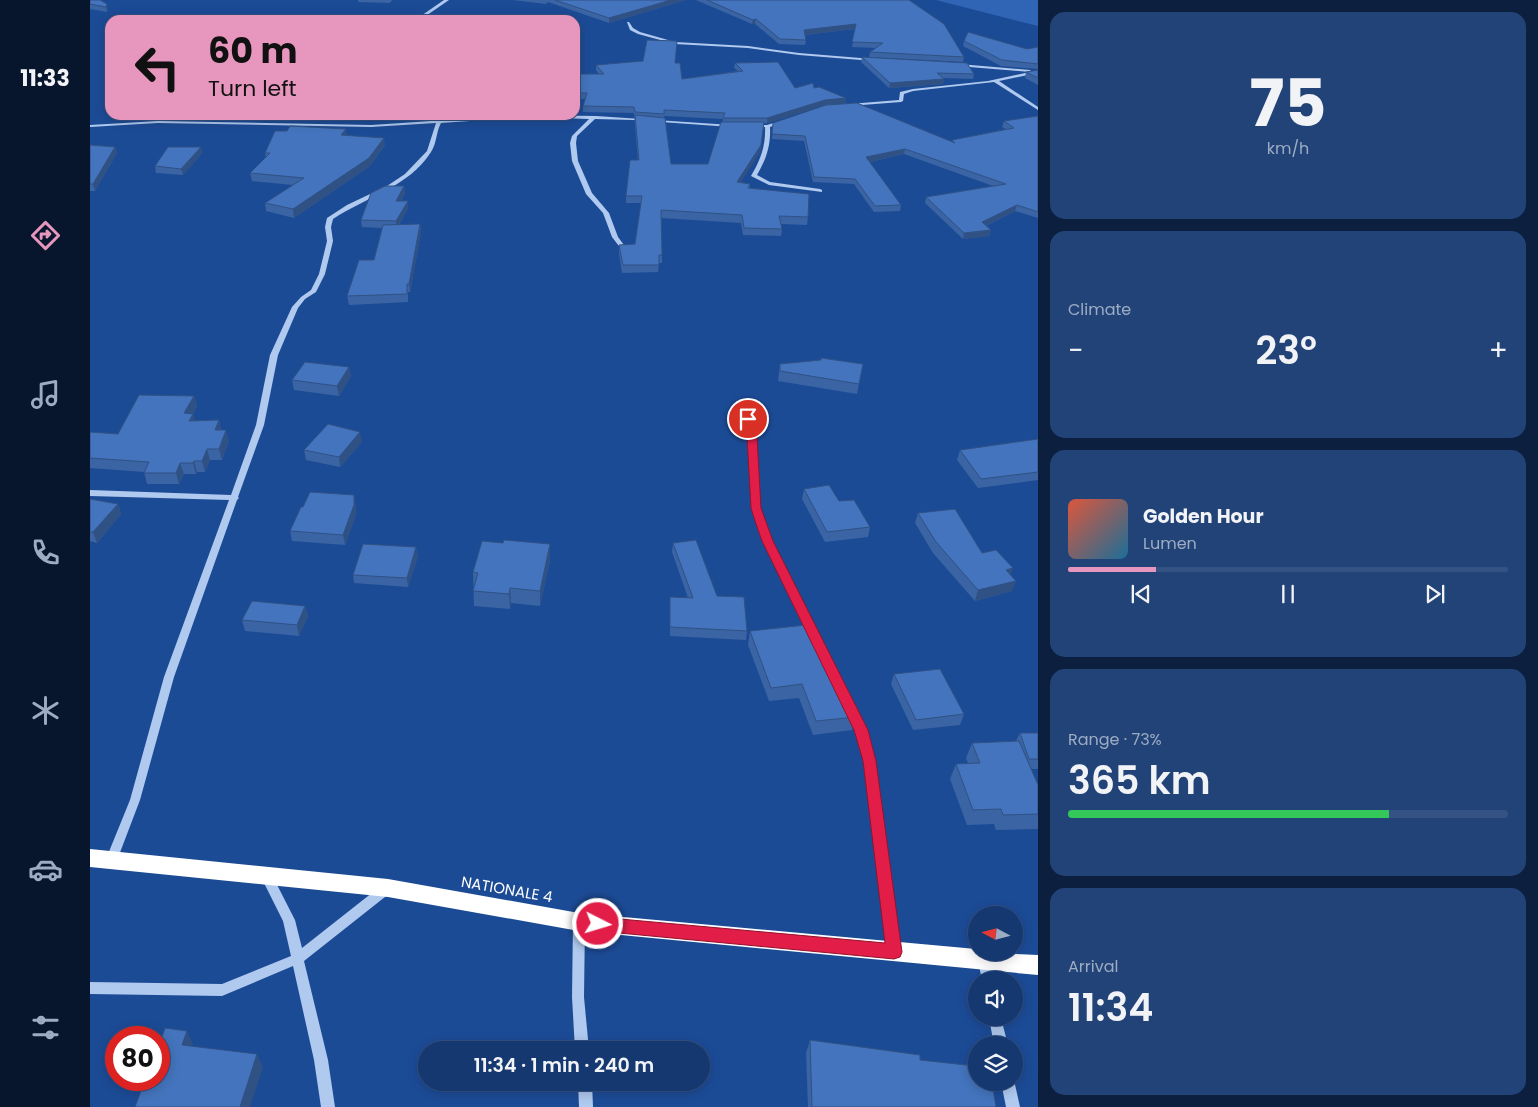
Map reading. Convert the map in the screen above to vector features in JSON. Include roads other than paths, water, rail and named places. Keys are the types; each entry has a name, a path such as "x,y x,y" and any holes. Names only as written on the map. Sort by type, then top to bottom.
{"highway":[{"name":"NATIONALE 4","path":"90,858 266,874 388,888 579,922 894,952 986,970 1038,966"}],"street":[{"path":"424,15 447,0"},
{"path":"628,23 631,29 639,33 675,43 748,47 799,54 877,60"},
{"path":"953,64 1038,72"},
{"path":"842,106 901,102 902,93 913,90 995,80 1038,72"},
{"path":"995,80 1038,109"},
{"path":"580,117 737,126"},
{"path":"596,117 575,136 573,143 575,161 590,194 606,213 615,237 624,249"},
{"path":"744,126 767,126 789,119"},
{"path":"90,126 166,122 371,126 453,120"},
{"path":"112,859 134,800 169,676 260,426 274,355 295,307 303,298 314,291 322,274 330,241 328,227 330,218 341,210 409,173 430,149 433,143 434,128 440,121"},
{"path":"767,126 767,145 754,176 769,183 820,191"},
{"path":"745,401 752,437 756,508 768,541 827,662"},
{"path":"90,492 235,498"},
{"path":"848,704 861,730 870,761 894,952"},
{"path":"266,874 289,920 320,1060 328,1107"},
{"path":"90,988 222,990 297,959 388,888"},
{"path":"579,922 578,997 581,1041"},
{"path":"585,1091 586,1107"},
{"path":"1010,1091 1013,1107"}]}
